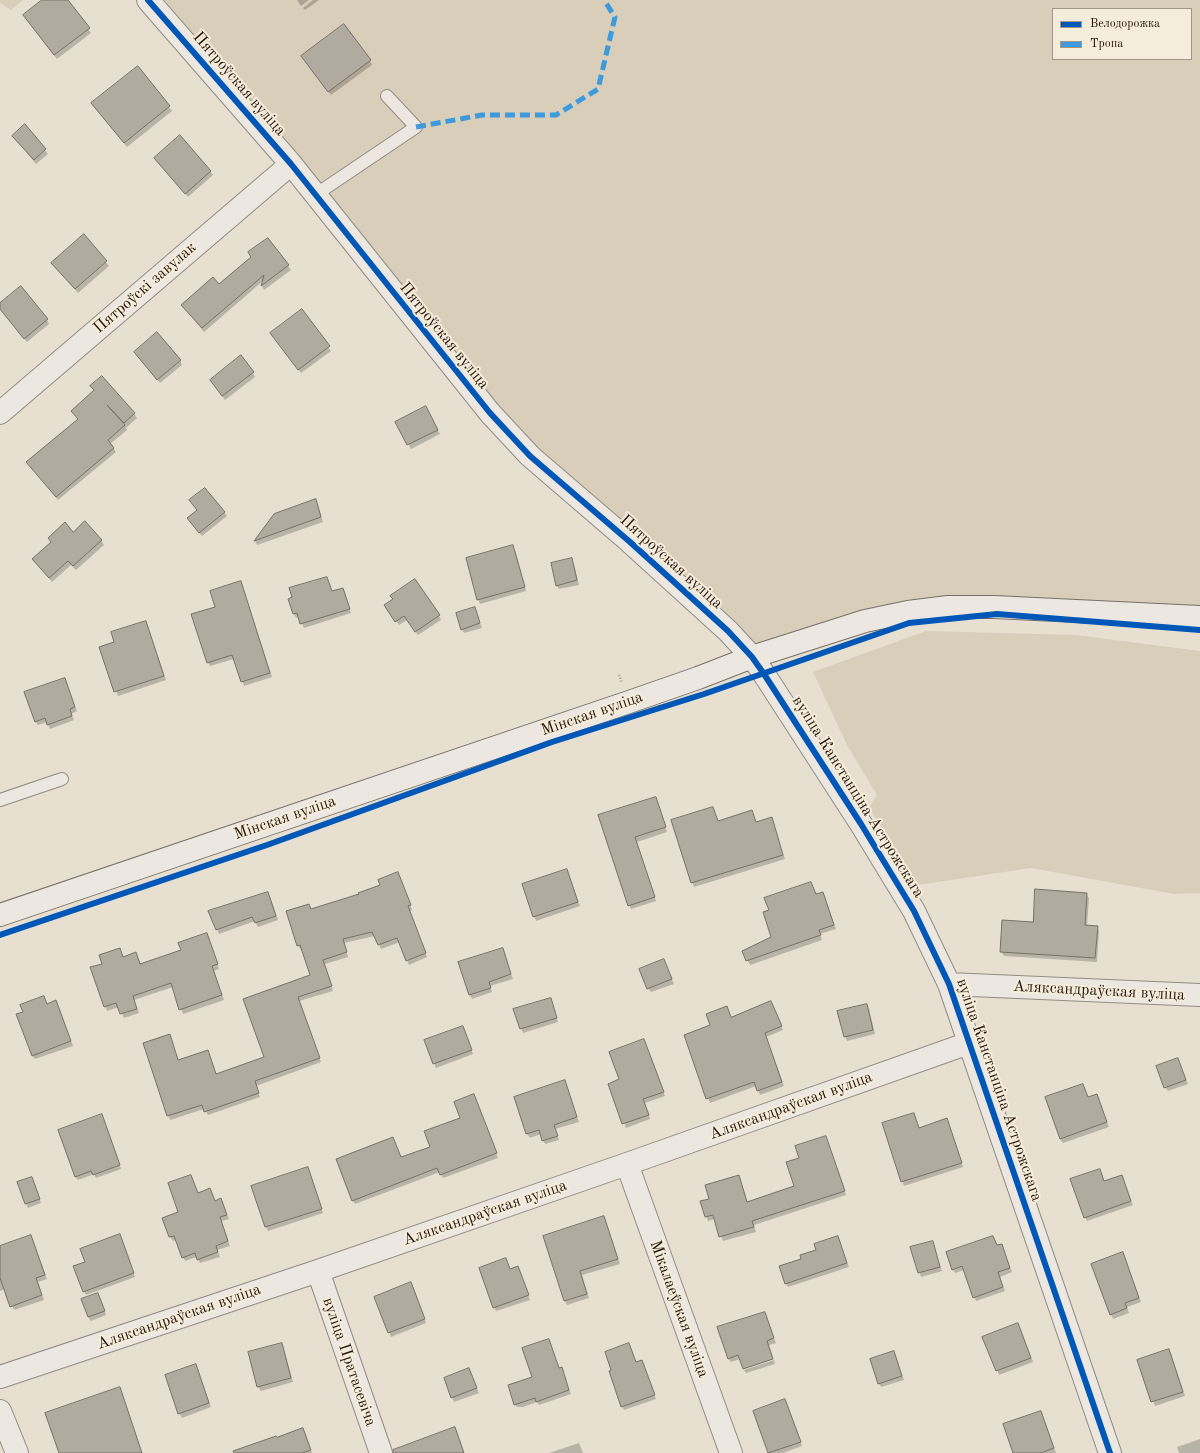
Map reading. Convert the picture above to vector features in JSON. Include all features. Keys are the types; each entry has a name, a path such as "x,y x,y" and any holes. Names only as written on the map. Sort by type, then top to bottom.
{"street":[{"name":"Пятроўская вуліца","path":"148,0 291,164 490,413 512,438 530,456 630,542 728,631 752,657"},
{"name":"Пятроўскі завулак","path":"0,413 291,164"},
{"name":"Мінская вуліца","path":"0,915 698,678 752,657 865,621 908,612 948,607 994,607 1200,617"},
{"name":"вуліца Канстанціна Астрожскага","path":"752,657 861,824 898,884 914,911 949,984 1110,1453"},
{"name":"Аляксандраўская вуліца","path":"949,984 1200,996"},
{"name":"Аляксандраўская вуліца","path":"0,1377 318,1271 969,1043"},
{"name":"Мікалаеўская вуліца","path":"627,1164 731,1453"},
{"name":"вуліца Пратасевіча","path":"318,1271 381,1453"},
{"path":"0,1411 17,1453"}],"lane":[{"path":"315,195 416,127 387,96"},
{"path":"0,800 62,779"}],"shaded area":[{"path":"0,0 23,0 11,10 0,3"},
{"path":"148,0 1200,0 1200,617 948,607 752,657 530,456"},
{"path":"926,631 1076,635 1200,651 1200,893 1174,894 1031,868 918,885 869,808 877,795 847,745 813,672"}],"building":[{"path":"42,0 68,0 90,28 54,55 23,15"},
{"path":"344,24 371,60 328,92 301,56"},
{"path":"138,66 170,106 124,143 91,103"},
{"path":"25,124 46,149 34,160 12,136"},
{"path":"180,135 211,171 185,194 154,158"},
{"path":"84,234 107,261 75,289 51,263"},
{"path":"268,238 289,265 261,286 264,275 202,328 181,305 213,277 219,284 251,257 248,252"},
{"path":"21,286 48,319 24,339 0,309 0,303"},
{"path":"302,309 330,346 298,370 270,333"},
{"path":"157,332 181,360 157,380 134,352"},
{"path":"241,355 254,372 222,396 210,380"},
{"path":"102,376 135,413 124,423 107,405 125,425 108,440 114,448 56,497 26,462 78,419 71,411 94,390 90,386"},
{"path":"426,406 438,430 407,445 395,422"},
{"path":"205,488 225,512 199,533 187,518 197,510 189,500"},
{"path":"316,499 321,517 254,541 274,514"},
{"path":"85,521 102,540 73,566 68,561 49,578 32,559 51,542 48,538 65,522 73,532"},
{"path":"513,545 525,587 477,600 466,558"},
{"path":"572,558 577,580 556,586 551,563"},
{"path":"327,577 332,591 343,588 350,609 300,624 297,613 293,614 288,599 292,597 289,588"},
{"path":"415,579 440,615 415,632 404,616 395,622 384,605 393,599 390,596"},
{"path":"241,581 270,673 241,682 232,655 207,663 191,614 215,607 210,591"},
{"path":"475,607 480,623 461,630 456,613"},
{"path":"146,621 164,676 114,692 99,647 114,642 111,632"},
{"path":"65,678 75,707 70,709 72,716 47,725 45,718 35,722 24,692"},
{"path":"656,797 666,827 635,837 655,897 628,906 598,815"},
{"path":"713,807 718,821 752,810 756,822 772,817 783,855 691,883 671,820"},
{"path":"567,869 578,902 533,917 522,884"},
{"path":"398,872 411,905 408,906 426,953 406,961 397,938 378,945 372,932 343,939 347,952 323,960 332,986 298,997 320,1058 255,1081 259,1093 204,1112 202,1105 167,1116 143,1043 170,1034 178,1060 208,1050 216,1074 264,1057 243,999 310,975 300,945 297,946 286,911 309,904 311,909 359,894 358,893 380,885 378,880"},
{"path":"811,882 816,894 823,892 834,925 819,930 821,935 746,961 742,951 771,937 763,912 769,910 764,898"},
{"path":"1035,889 1087,893 1085,925 1098,926 1095,958 1000,952 1002,920 1033,922"},
{"path":"268,892 276,916 255,923 252,917 216,930 208,911"},
{"path":"207,933 218,964 212,966 222,995 179,1010 171,983 133,996 137,1009 120,1014 116,1003 104,1007 90,967 102,964 99,955 120,948 123,957 136,952 140,964 181,950 178,943"},
{"path":"503,948 511,974 489,982 491,988 469,995 458,962"},
{"path":"664,959 672,979 647,989 639,969"},
{"path":"44,996 47,1004 56,1000 71,1041 32,1056 16,1014 23,1012 20,1005"},
{"path":"551,998 557,1018 520,1029 513,1009"},
{"path":"771,1001 782,1026 765,1033 782,1082 757,1091 754,1082 706,1099 684,1035 710,1025 706,1014 727,1006 731,1017"},
{"path":"867,1004 873,1030 844,1037 837,1011"},
{"path":"463,1026 472,1050 433,1064 424,1040"},
{"path":"644,1039 664,1092 643,1099 649,1115 622,1124 608,1084 619,1079 609,1052"},
{"path":"1178,1058 1186,1080 1164,1088 1156,1066"},
{"path":"565,1080 577,1117 554,1125 558,1136 542,1141 539,1130 526,1134 514,1097"},
{"path":"1083,1084 1088,1097 1097,1094 1107,1122 1060,1139 1045,1097"},
{"path":"474,1094 497,1153 440,1175 437,1168 352,1201 336,1159 393,1137 401,1157 430,1147 424,1131 460,1118 454,1102"},
{"path":"914,1113 919,1128 947,1118 962,1163 901,1182 882,1123"},
{"path":"102,1114 120,1165 93,1175 91,1171 75,1177 58,1130"},
{"path":"826,1136 845,1191 752,1221 754,1227 719,1237 713,1215 705,1217 700,1201 709,1199 705,1185 739,1175 747,1202 794,1186 786,1162 799,1158 795,1146"},
{"path":"308,1167 322,1209 265,1227 251,1186"},
{"path":"1100,1169 1104,1181 1122,1175 1131,1201 1084,1218 1070,1179"},
{"path":"191,1175 198,1193 210,1188 215,1201 221,1198 227,1215 220,1217 228,1241 216,1246 218,1252 197,1260 195,1253 182,1258 174,1236 169,1237 162,1218 178,1212 168,1183"},
{"path":"32,1177 40,1199 25,1204 17,1182"},
{"path":"604,1216 618,1259 580,1271 587,1294 564,1301 543,1236"},
{"path":"120,1234 134,1273 83,1292 73,1266 85,1262 80,1249"},
{"path":"31,1235 45,1275 36,1278 42,1295 10,1307 0,1278 0,1246"},
{"path":"838,1236 847,1263 785,1284 779,1266 801,1259 800,1255 816,1250 814,1244"},
{"path":"993,1236 997,1245 1002,1244 1010,1268 998,1272 1003,1287 973,1298 962,1266 952,1270 946,1252"},
{"path":"933,1241 940,1267 918,1273 910,1247"},
{"path":"1123,1252 1139,1298 1125,1303 1127,1308 1110,1315 1091,1264"},
{"path":"506,1258 510,1269 518,1266 529,1295 493,1308 479,1268"},
{"path":"411,1282 425,1319 388,1333 374,1297"},
{"path":"98,1293 105,1311 88,1317 81,1299"},
{"path":"765,1312 774,1338 767,1341 773,1359 743,1369 738,1355 728,1359 717,1327"},
{"path":"1018,1323 1031,1358 996,1371 982,1337"},
{"path":"549,1339 559,1368 562,1367 569,1390 536,1402 535,1398 514,1405 508,1385 532,1377 522,1348"},
{"path":"282,1343 291,1378 257,1387 248,1352"},
{"path":"629,1343 636,1362 642,1360 655,1395 621,1407 609,1371 611,1370 605,1352"},
{"path":"1169,1349 1183,1392 1151,1402 1137,1360"},
{"path":"894,1351 902,1376 878,1384 870,1359"},
{"path":"196,1364 209,1403 178,1414 165,1375"},
{"path":"469,1368 477,1388 451,1398 444,1378"},
{"path":"120,1387 142,1453 59,1453 45,1413"},
{"path":"785,1399 801,1442 768,1453 753,1411"},
{"path":"1041,1411 1054,1448 1041,1453 1013,1453 1003,1424"},
{"path":"455,1427 464,1453 393,1453 393,1450"},
{"path":"303,1428 311,1450 302,1453 234,1453 233,1451 276,1436 277,1437"}],"marked path":[{"path":"416,127 482,115 556,115 598,89 615,17 604,0"}],"cycle path":[{"path":"148,0 291,164 490,413 530,456 630,542 728,631 752,657 764,674 861,824 914,911 949,984 1110,1453"},
{"path":"0,935 267,845 552,742 704,694 909,623 997,614 1200,630"}]}
